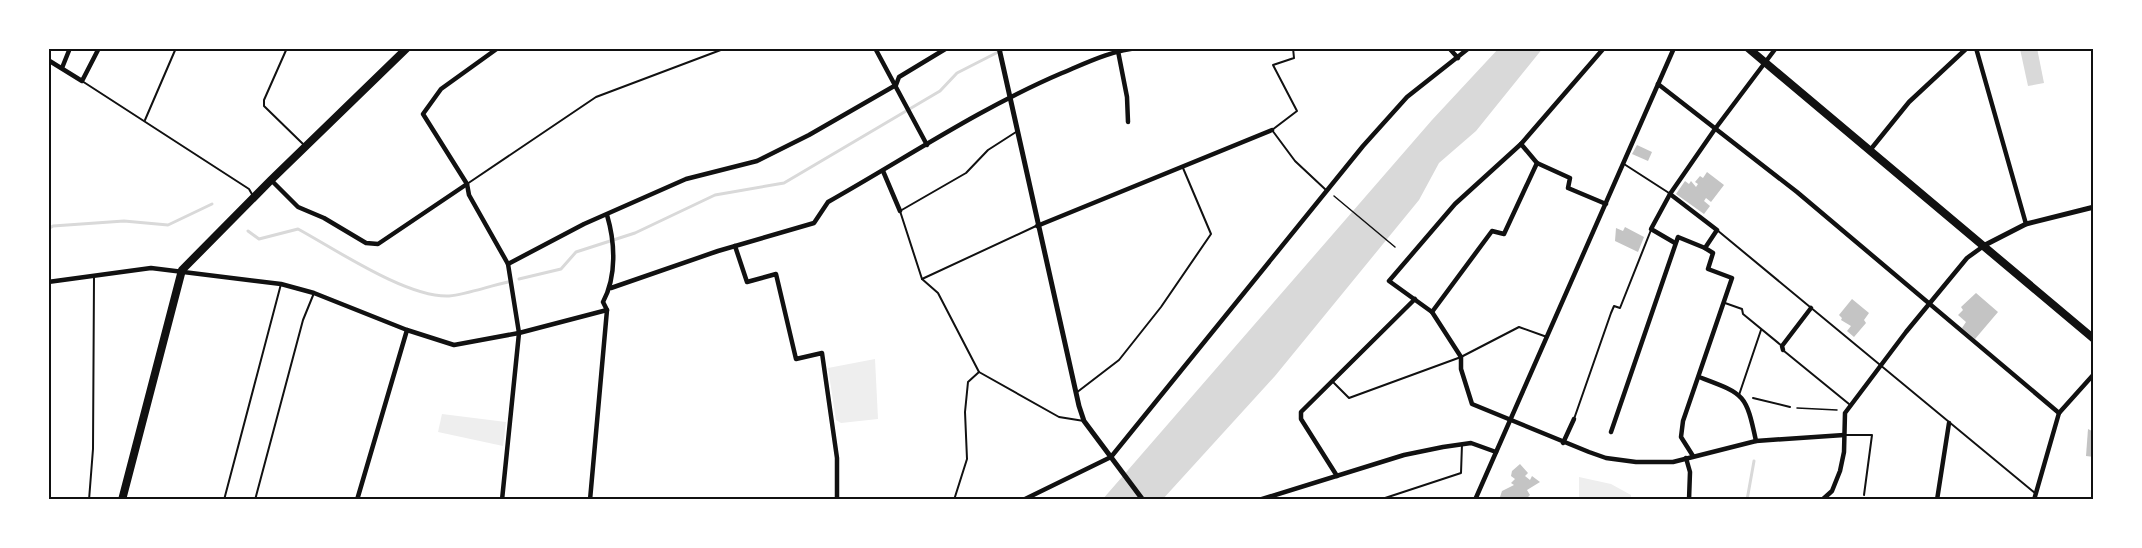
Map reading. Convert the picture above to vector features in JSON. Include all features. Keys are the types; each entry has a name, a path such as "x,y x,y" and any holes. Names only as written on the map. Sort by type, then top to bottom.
{"highway":[{"path":"122,500 183,270 271,180 407,48"},
{"path":"1748,48 1871,148 2094,339"}],"street":[{"path":"62,68 70,48"},
{"path":"48,60 82,81 99,48"},
{"path":"498,48 441,89 423,114 467,184 469,195 508,264 519,333 502,500"},
{"path":"875,48 927,145"},
{"path":"508,264 686,179 757,161 809,135 896,85 899,77 947,48"},
{"path":"999,48 1037,226 1084,422 1143,500"},
{"path":"611,288 735,246 814,223 828,202 1008,96 1121,49 1140,48"},
{"path":"1449,48 1458,58"},
{"path":"1023,500 1111,457 1326,190 1407,97 1469,48"},
{"path":"1604,48 1521,144 1455,204 1389,281 1432,312 1461,357 1461,369 1472,404 1563,443 1606,458 1636,462 1673,462 1756,441 1844,435"},
{"path":"1476,500 1674,48"},
{"path":"1675,243 1652,229 1670,194 1765,60 1776,48"},
{"path":"1871,148 1910,102 1967,48"},
{"path":"1976,48 2026,224"},
{"path":"1121,49 1128,122"},
{"path":"1658,84 1797,192 2059,413"},
{"path":"1037,226 1272,130"},
{"path":"1521,144 1538,163 1570,178 1568,188 1606,204"},
{"path":"1432,312 1492,231 1504,234 1538,163"},
{"path":"883,171 900,211"},
{"path":"271,180 298,207 324,218 366,243 378,244 467,184"},
{"path":"1670,194 1717,230 1705,248"},
{"path":"1822,500 1832,490 1840,471 1847,411 1966,258 1985,245 2026,224 2094,207"},
{"path":"590,500 607,310 603,302 611,288 614,237 607,215"},
{"path":"1611,432 1678,237 1713,253 1708,269 1732,278 1681,433 1681,437 1693,456"},
{"path":"735,246 747,282 776,274 796,358 822,353 837,458 837,500"},
{"path":"48,282 151,268 183,270 281,284 314,293 407,330 454,345 519,333 607,310"},
{"path":"1336,476 1301,419 1301,412 1415,299"},
{"path":"1783,348 1812,308"},
{"path":"357,500 407,330"},
{"path":"2034,500 2059,413 2094,374"},
{"path":"1699,377 1739,395 1749,406 1756,441"},
{"path":"1563,443 1574,419"},
{"path":"1937,500 1949,423"},
{"path":"1259,500 1404,455 1471,443 1496,452"},
{"path":"1686,458 1690,472 1689,500"}],"lane":[{"path":"144,121 176,48"},
{"path":"287,48 264,100 264,106 306,146"},
{"path":"467,184 596,97 726,48"},
{"path":"1293,48 1294,58 1274,65 1297,111 1272,130 1295,161 1326,190"},
{"path":"82,81 249,189 254,197"},
{"path":"1016,132 988,150 966,172 900,211 922,279 938,293 979,372 1059,417 1084,422"},
{"path":"1624,164 1670,194"},
{"path":"1076,393 1119,360 1161,307 1211,234 1182,166"},
{"path":"922,279 1037,226"},
{"path":"1574,419 1611,312 1614,306 1620,308 1652,229"},
{"path":"1717,230 2035,493"},
{"path":"88,500 93,449 94,277"},
{"path":"224,500 281,284"},
{"path":"255,500 303,320 314,293"},
{"path":"1725,303 1742,309 1743,314 1761,330 1852,406"},
{"path":"1333,381 1349,398 1461,357 1519,327 1547,337"},
{"path":"1739,395 1761,330"},
{"path":"954,500 967,459 965,412 968,382 979,372"},
{"path":"1753,398 1790,408"},
{"path":"1844,435 1872,435 1864,495"},
{"path":"1379,500 1461,473 1462,444"}],"path":[{"path":"1326,190 1395,247"},
{"path":"1790,408 1847,411"}],"shaded area":[{"path":"1499,48 1543,48 1476,131 1439,163 1419,200 1275,376 1162,500 1102,500 1432,120"},
{"path":"2037,48 2044,83 2028,86 2020,49"},
{"path":"875,359 878,419 841,423 836,420 828,368"},
{"path":"442,414 506,422 503,446 438,432"},
{"path":"1579,477 1611,484 1631,495 1631,500 1579,500"}],"building":[{"path":"1637,145 1652,152 1648,161 1632,154"},
{"path":"1707,172 1724,185 1711,202 1706,198 1704,201 1710,206 1704,214 1676,194 1685,181 1689,184 1691,181 1696,187 1698,184 1695,182 1700,176 1703,178"},
{"path":"1625,227 1644,237 1638,252 1615,241 1616,228 1623,231"},
{"path":"1976,293 1998,312 1975,339 1962,328 1966,322 1958,315 1963,310 1961,307"},
{"path":"1852,299 1869,313 1864,320 1866,323 1854,337 1847,331 1851,326 1841,320 1839,315"},
{"path":"2088,429 2094,432 2094,457 2086,456"},
{"path":"1520,464 1528,473 1525,476 1530,480 1532,476 1540,482 1527,490 1530,495 1525,500 1503,500 1500,497 1502,491 1514,485 1511,483 1515,479 1511,476 1512,471"}],"waterway":[{"path":"519,279 561,269 576,252 635,233 715,195 784,183 940,91 957,73 1006,48"},
{"path":"48,229 53,226 124,221 168,225 212,204"},
{"path":"248,231 259,239 298,229 372,271 432,295 456,295 508,282"},
{"path":"1747,500 1754,461"}]}
